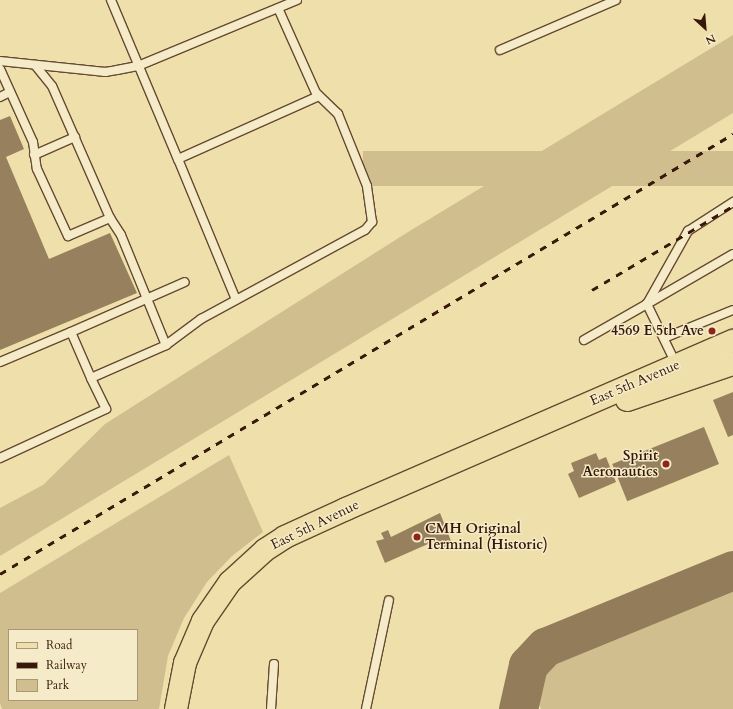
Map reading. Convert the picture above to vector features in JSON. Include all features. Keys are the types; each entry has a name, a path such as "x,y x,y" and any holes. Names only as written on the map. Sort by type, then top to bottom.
{"main road":[{"name":"East 5th Avenue","path":"176,709 185,663 203,621 230,582 265,550 285,537 346,509 733,341"},
{"name":"East 5th Avenue","path":"538,425 638,397 733,364"}],"lane":[{"path":"110,0 236,300"},
{"path":"0,61 105,72 138,66 297,0"},
{"path":"500,50 616,0"},
{"path":"91,378 166,345 201,319 365,230 372,222 367,186 338,114 319,96 278,8"},
{"path":"35,65 52,86 110,218 121,235 166,345"},
{"path":"0,69 34,142 34,155 37,169 68,236 110,218"},
{"path":"0,97 10,92"},
{"path":"178,159 319,96"},
{"path":"34,155 74,137"},
{"path":"647,304 688,231 733,202"},
{"path":"584,340 733,254"},
{"path":"0,362 185,282"},
{"path":"647,304 677,365"},
{"path":"664,338 733,310"},
{"path":"0,458 106,409 70,332"},
{"path":"366,709 389,600"},
{"path":"271,709 274,664"}],"green space":[{"path":"733,35 733,113 0,556 0,508 43,485 105,424 408,232"},
{"path":"363,151 733,151 733,186 363,186"},
{"path":"229,455 263,532 232,556 207,582 184,618 168,656 159,709 2,709 0,703 0,593"},
{"path":"733,584 733,709 541,709 536,696 536,684 543,666 557,655"}],"building":[{"path":"10,116 24,149 6,157 49,259 110,233 137,293 0,350 0,120"},
{"path":"733,392 733,435 728,437 713,400"},
{"name":"Spirit Aeronautics","path":"704,427 719,464 627,501 612,464"},
{"name":"Spirit Aeronautics","path":"596,453 599,460 606,457 616,482 579,498 568,474 574,471 571,463"},
{"name":"CMH Original Terminal (Historic)","path":"440,513 451,541 450,545 444,547 439,546 437,540 385,563 376,541 384,539 381,533 388,530 391,537"}],"taxiway":[{"path":"518,709 528,665 545,647 733,570"}],"railway":[{"path":"0,574 733,134"},
{"path":"592,290 733,206"}],"place":[{"name":"4569 E 5th Ave","path":"712,331"},
{"name":"Spirit Aeronautics","path":"666,464"},
{"name":"CMH Original Terminal (Historic)","path":"417,537"}]}
